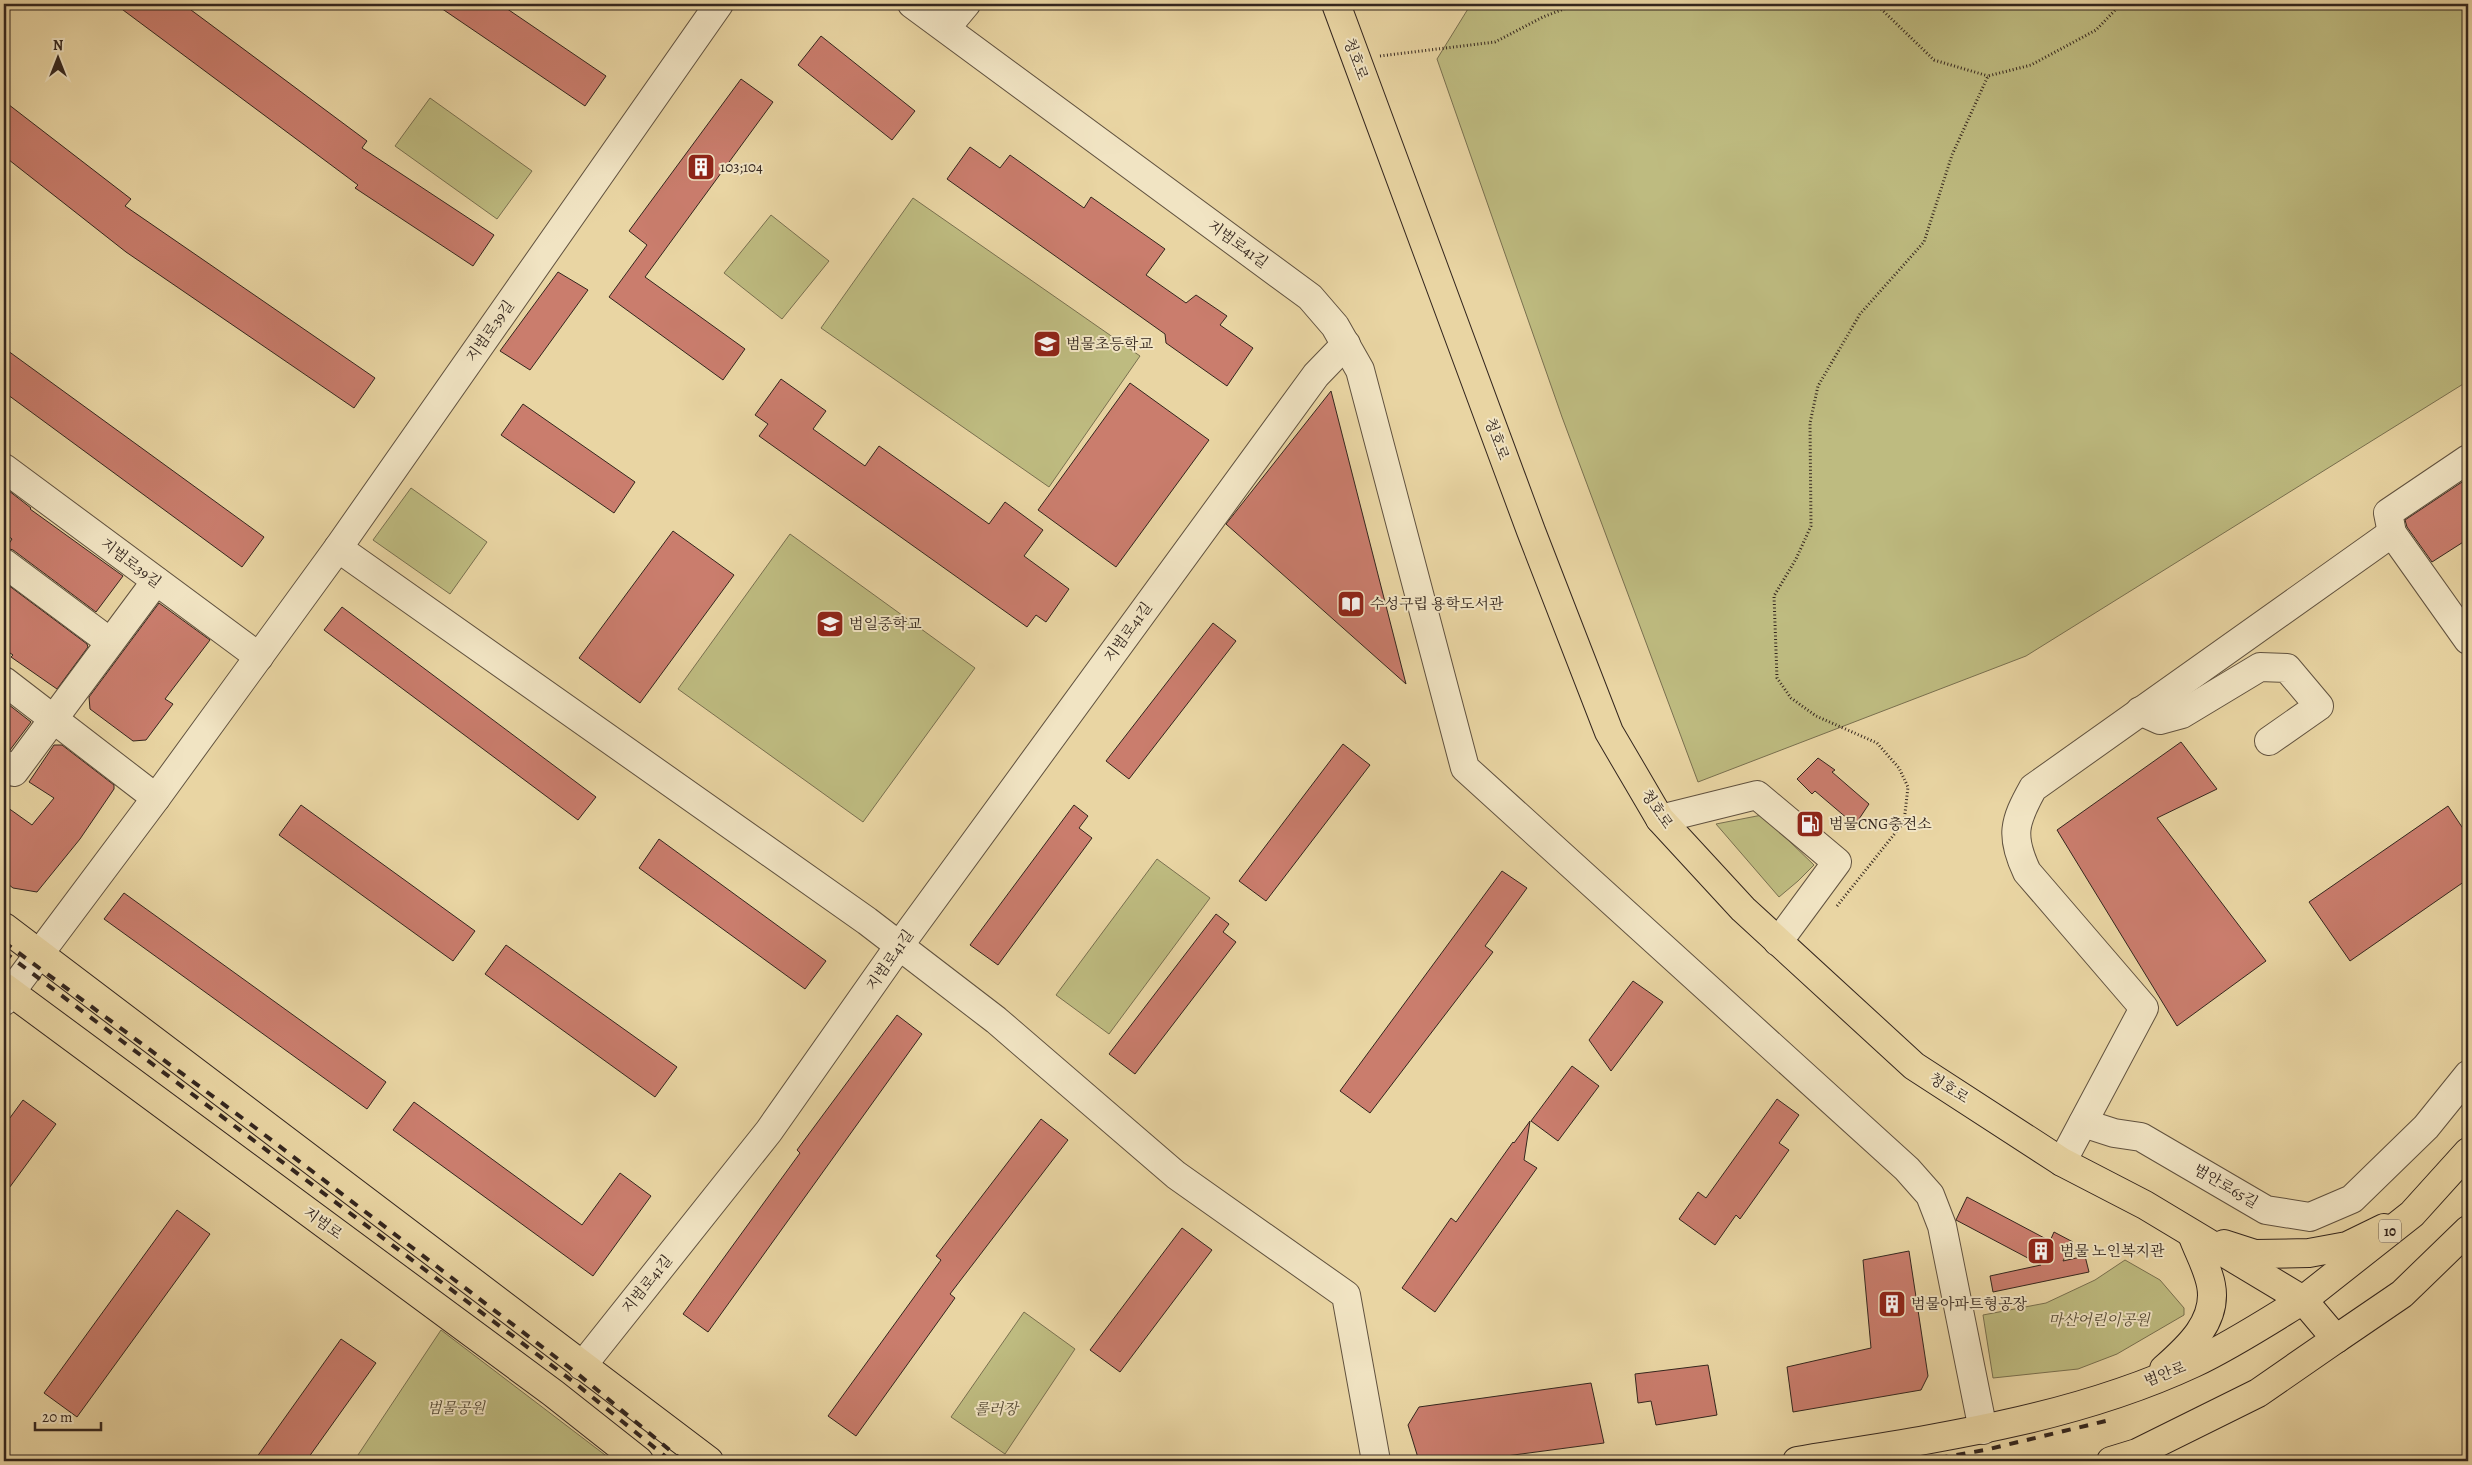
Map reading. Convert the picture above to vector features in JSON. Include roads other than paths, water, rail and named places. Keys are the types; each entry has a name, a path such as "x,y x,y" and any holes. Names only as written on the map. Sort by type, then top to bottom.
{"main road":[{"name":"청호로","path":"1336,4 1527,522 1609,732 1660,819 1743,909 1914,1066 2062,1162 2145,1205 2303,1300 2336,1338"},
{"path":"4,927 709,1461"},
{"name":"지범로","path":"6,993 553,1393 639,1461"},
{"name":"범안로","path":"1797,1461 1983,1430 2095,1400 2193,1363 2239,1340 2303,1300 2412,1214 2468,1152"},
{"path":"2192,1234 2255,1254 2309,1253 2347,1246 2412,1214"},
{"path":"2111,1461 2137,1453 2258,1393 2402,1294 2468,1230"},
{"path":"2151,1380 2185,1351 2211,1316 2212,1286 2192,1234"}],"street":[{"name":"지범로39길","path":"6,993 40,954 338,548 719,4"},
{"name":"지범로41길","path":"582,1366 769,1131 899,946 1316,376 1346,344 1335,326 1310,298 912,4"},
{"path":"946,28 966,4"},
{"path":"1346,344 1360,370 1465,768 1906,1169 1930,1195 1942,1226 1983,1430"},
{"path":"2468,459 2388,513 2392,533 2468,640"},
{"name":"지범로39길","path":"4,468 258,657"},
{"path":"2062,1162 2144,1008 2027,872 2017,851 2016,830 2021,810 2033,788 2392,533"},
{"path":"338,548 867,921 996,1020 1176,1175 1346,1295 1376,1461"},
{"path":"4,564 110,642"},
{"path":"4,764 14,772 156,581"},
{"path":"2140,711 2160,720 2182,714 2260,668 2287,668 2319,706 2269,741"},
{"path":"4,681 156,798"},
{"path":"1660,819 1757,795 1837,862 1778,942"},
{"name":"범안로65길","path":"2083,1124 2114,1133 2140,1137 2266,1210 2310,1217 2352,1199 2426,1127 2468,1074"}],"railway":[{"path":"4,942 253,1126 579,1375 683,1461"},
{"path":"4,952 575,1383 671,1461"},
{"path":"1921,1461 1985,1450 2114,1419"}],"place":[{"name":"103;104","path":"701,167"},
{"name":"범물초등학교","path":"1047,344"},
{"name":"수성구립 용학도서관","path":"1351,604"},
{"name":"범일중학교","path":"830,624"},
{"name":"범물CNG충전소","path":"1810,824"},
{"name":"범물 노인복지관","path":"2041,1251"},
{"name":"범물아파트형공장","path":"1892,1304"}],"park label":[{"name":"마산어린이공원","path":"2099,1320"},
{"name":"범물공원","path":"456,1408"},
{"name":"롤러장","path":"996,1409"}]}
